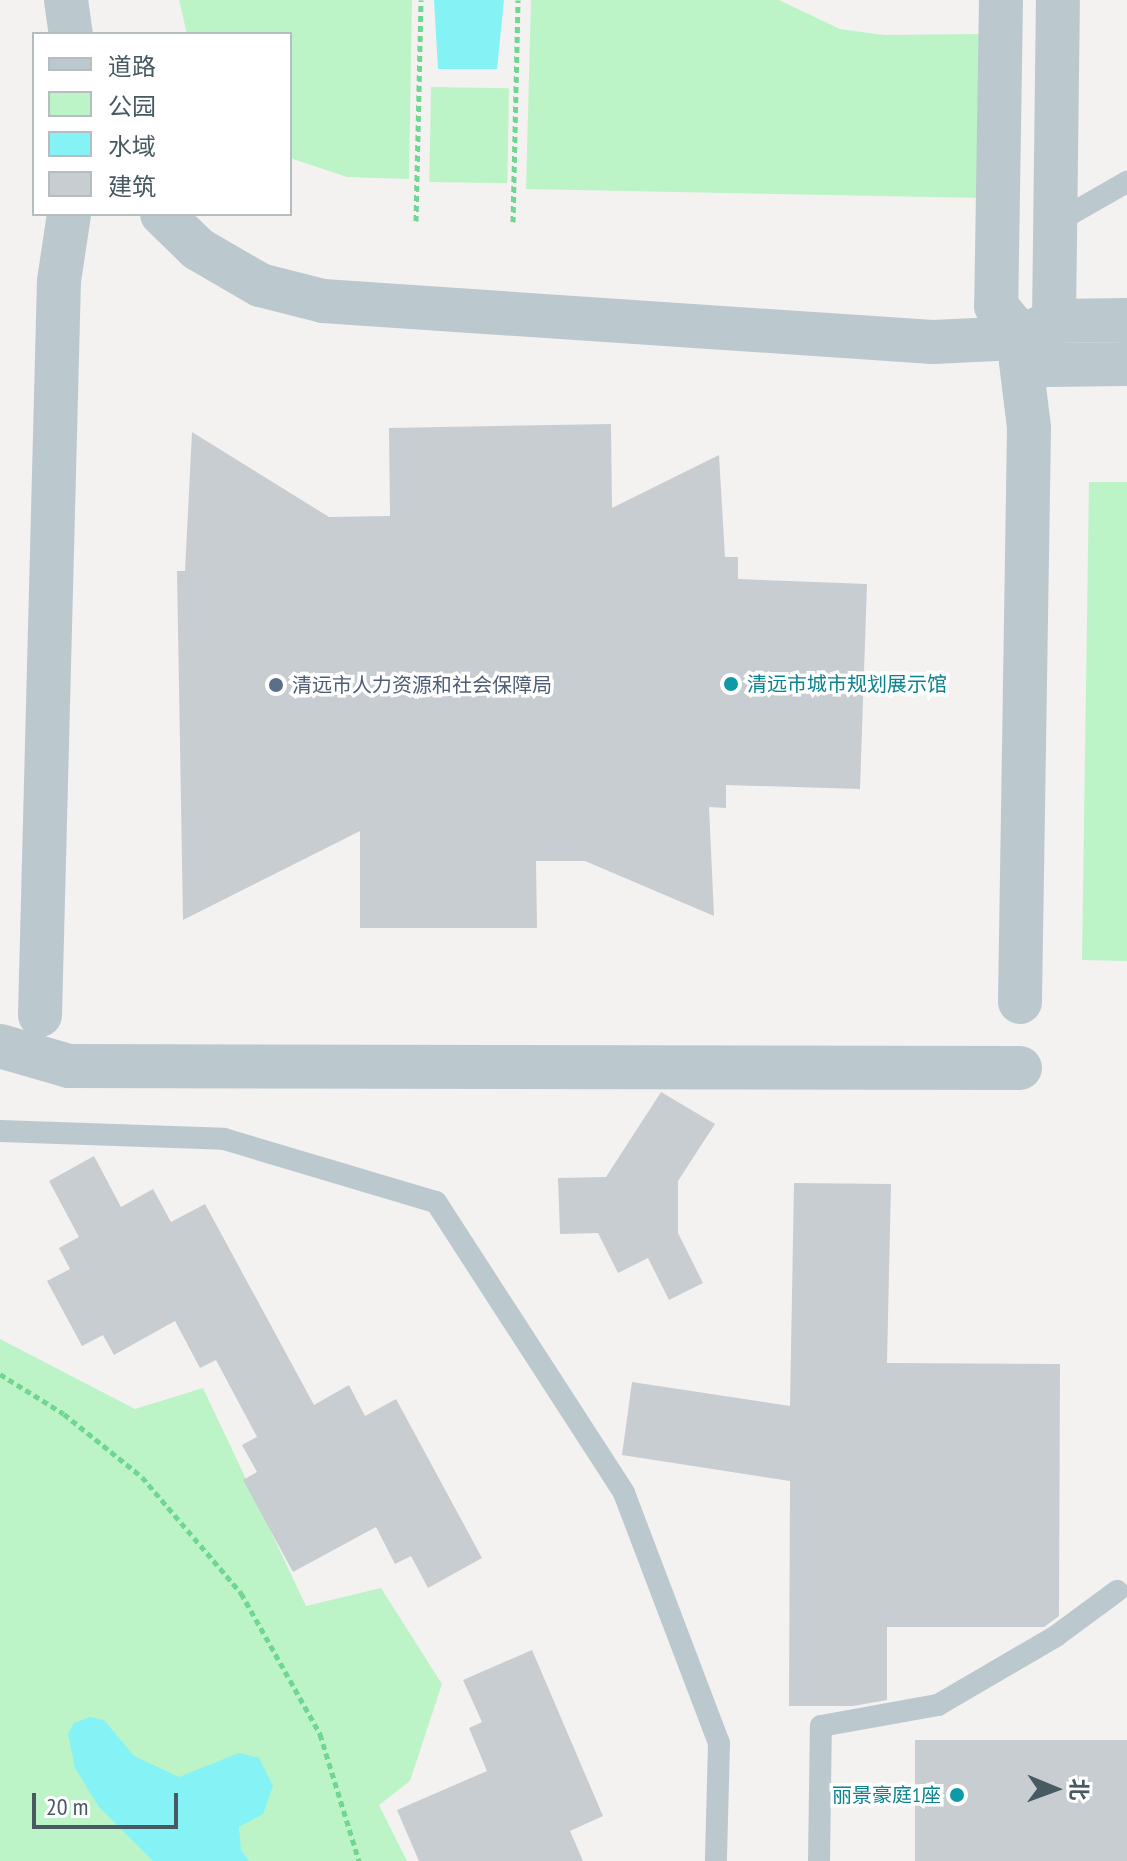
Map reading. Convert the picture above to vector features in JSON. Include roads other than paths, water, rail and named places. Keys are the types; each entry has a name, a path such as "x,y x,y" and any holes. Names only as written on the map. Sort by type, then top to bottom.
{"street":[{"path":"66,0 71,32"},
{"path":"1001,0 996,306 1036,330 1045,365 1127,364"},
{"path":"1020,1002 1029,428 1036,330 1055,223 1058,0"},
{"path":"40,1015 60,270 69,216"},
{"path":"164,216 198,249 260,285 323,301 933,342 1127,320"},
{"path":"0,1046 69,1066 1020,1068"}],"lane":[{"path":"1055,223 1127,182"},
{"path":"0,1131 224,1139 436,1202 624,1493 719,1743 716,1861"},
{"path":"819,1861 821,1726 938,1705 1056,1636 1117,1591"}],"water":[{"path":"434,0 504,0 497,69 438,69"},
{"path":"90,1717 104,1720 134,1756 179,1777 239,1753 259,1758 273,1786 263,1814 239,1827 241,1850 249,1861 153,1861 99,1807 75,1768 68,1734 74,1723"}],"place":[{"name":"清远市城市规划展示馆","path":"731,684"},
{"name":"清远市人力资源和社会保障局","path":"276,685"},
{"name":"丽景豪庭1座","path":"957,1795"}]}
